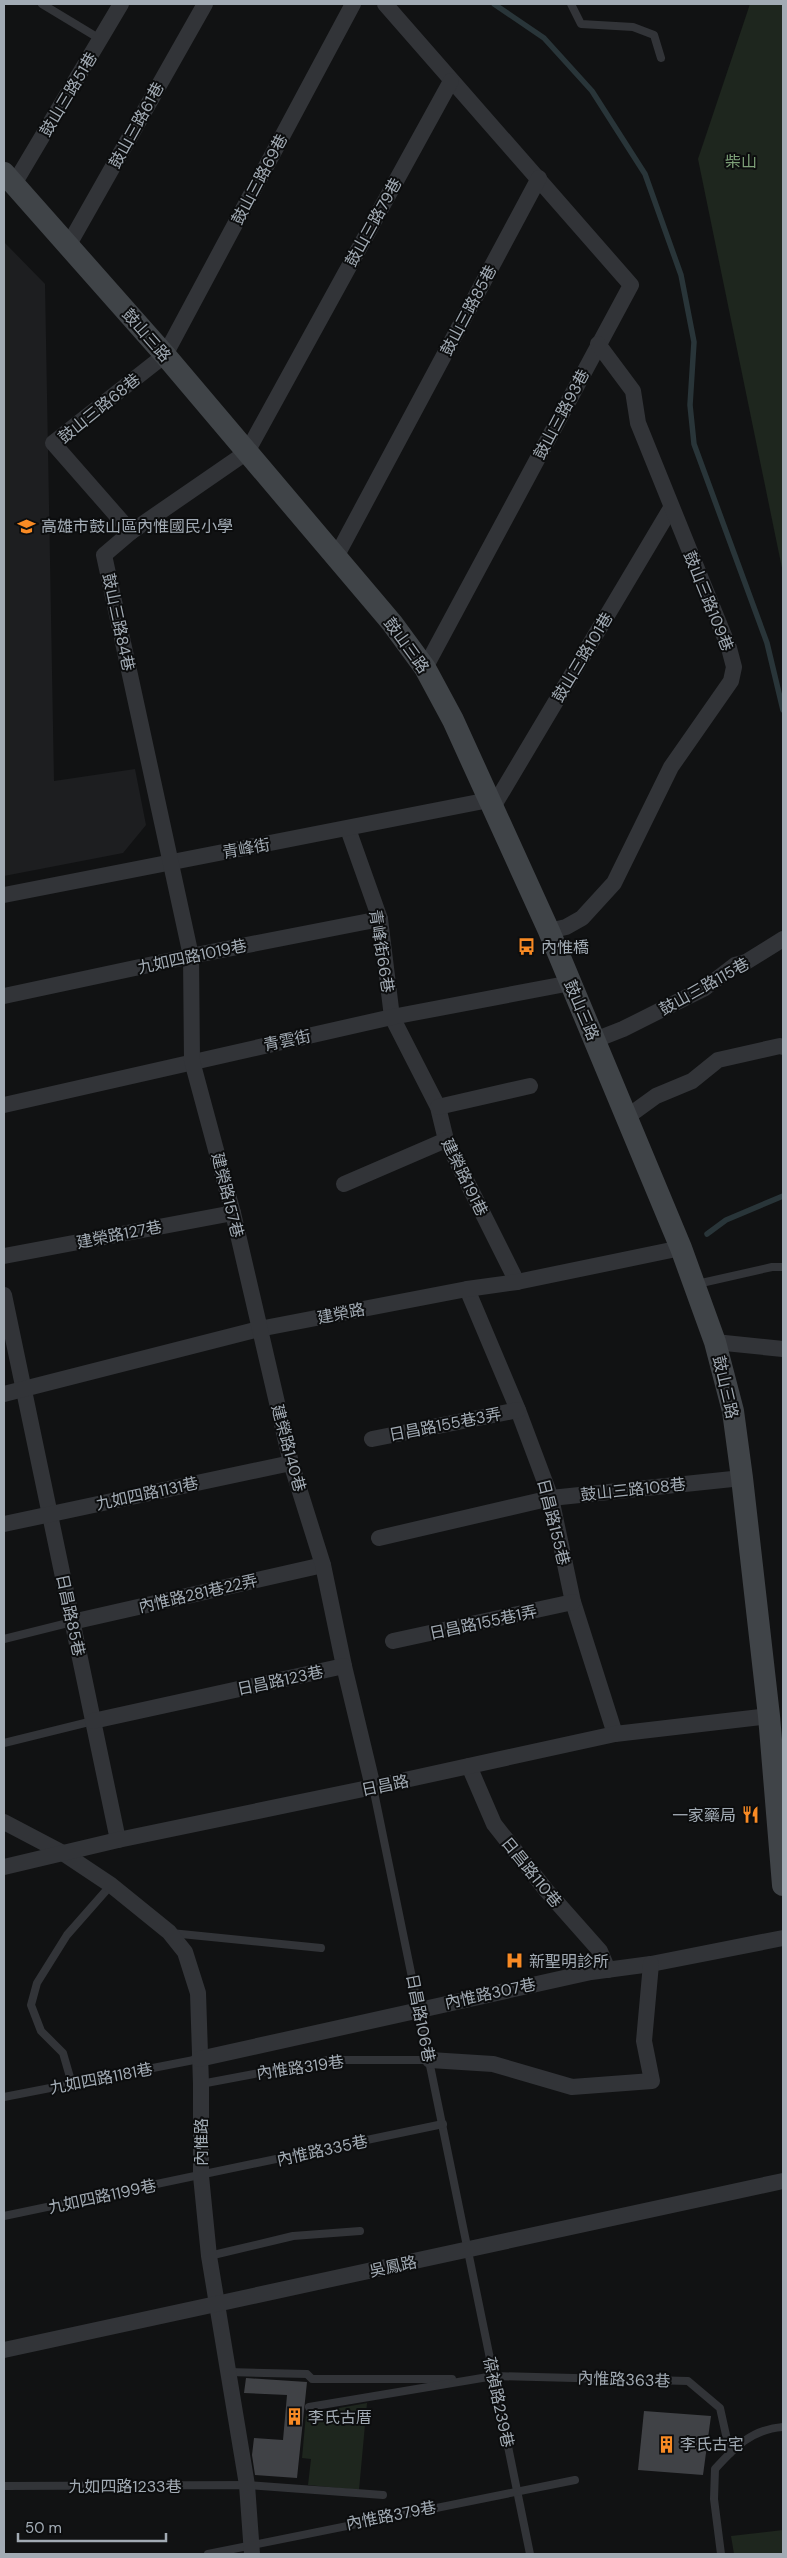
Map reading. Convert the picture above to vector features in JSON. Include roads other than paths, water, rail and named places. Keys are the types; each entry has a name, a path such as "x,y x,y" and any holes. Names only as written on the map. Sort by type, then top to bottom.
{"street":[{"name":"鼓山三路51巷","path":"9,178 101,39 121,4"},
{"name":"鼓山三路61巷","path":"68,246 205,4"},
{"name":"鼓山三路69巷","path":"165,355 353,4"},
{"path":"385,4 451,81 539,178"},
{"name":"鼓山三路79巷","path":"248,452 451,81"},
{"name":"鼓山三路","path":"9,178 248,452 392,623 425,668 453,720 549,931 681,1248 715,1342 733,1411 769,1716 779,1778 783,1885"},
{"name":"鼓山三路93巷","path":"425,668 598,344 632,285 539,178"},
{"name":"鼓山三路85巷","path":"336,557 539,178"},
{"name":"鼓山三路109巷","path":"549,931 566,927 582,918 614,883 671,768 731,681 734,667 730,648 671,508 638,423 633,391 598,344"},
{"name":"鼓山三路68巷","path":"131,532 53,443 165,355"},
{"name":"鼓山三路84巷","path":"170,862 104,555 131,532 248,452"},
{"name":"鼓山三路101巷","path":"491,804 671,508"},
{"name":"青峰街","path":"4,894 491,804"},
{"name":"青峰街66巷","path":"348,829 380,919 392,1017"},
{"name":"建榮路157巷","path":"170,862 192,956 192,1061 233,1213 259,1329"},
{"name":"九如四路1019巷","path":"4,996 380,919"},
{"name":"鼓山三路115巷","path":"595,1040 623,1029 706,988 735,965 746,962 783,940"},
{"name":"青雲街","path":"4,1105 392,1017 571,984"},
{"name":"建榮路191巷","path":"392,1017 438,1107 446,1140 517,1282"},
{"path":"627,1117 656,1096 692,1081 718,1060 780,1046 783,1048"},
{"path":"438,1107 530,1086"},
{"path":"344,1184 446,1140"},
{"name":"建榮路127巷","path":"4,1256 233,1213"},
{"name":"建榮路","path":"4,1394 259,1329 467,1288 517,1282 681,1248"},
{"name":"日昌路155巷","path":"467,1288 518,1410 552,1498 573,1602 615,1734"},
{"path":"4,1294 23,1390"},
{"name":"建榮路140巷","path":"259,1329 291,1463 323,1565 344,1666"},
{"path":"715,1342 783,1349"},
{"name":"日昌路85巷","path":"23,1390 118,1840"},
{"name":"日昌路155巷3弄","path":"372,1439 518,1410"},
{"name":"九如四路1131巷","path":"4,1524 291,1463"},
{"name":"鼓山三路108巷","path":"379,1538 552,1498 742,1478"},
{"name":"內惟路281巷22弄","path":"72,1622 323,1565"},
{"name":"日昌路155巷1弄","path":"393,1641 573,1602"},
{"name":"日昌路123巷","path":"93,1721 344,1666 373,1787"},
{"name":"日昌路","path":"4,1867 118,1840 615,1734 769,1716"},
{"name":"日昌路110巷","path":"469,1766 494,1824 582,1934 600,1951 608,1970"},
{"name":"內惟路","path":"4,1822 63,1853 111,1885 169,1932 185,1952 198,1994 201,2084 200,2176 209,2256 247,2485 252,2549"},
{"name":"內惟路307巷","path":"199,2059 420,2008 608,1970 651,1964 783,1938"},
{"path":"430,2060 493,2064 572,2087 652,2081 644,2041 651,1964"},
{"name":"吳鳳路","path":"4,2350 783,2181"}],"lane":[{"path":"42,4 101,39"},
{"path":"571,4 581,24 633,27 654,35 661,58"},
{"path":"694,1285 772,1267 783,1267"},
{"path":"4,1639 72,1622"},
{"path":"4,1743 93,1721"},
{"name":"日昌路106巷","path":"373,1787 420,2008 468,2250"},
{"path":"72,2084 63,2053 41,2031 31,2005 36,1983 67,1934 111,1885"},
{"path":"169,1932 321,1948"},
{"name":"九如四路1181巷","path":"4,2097 199,2059"},
{"name":"內惟路319巷","path":"201,2084 328,2060 430,2060"},
{"name":"內惟路335巷","path":"200,2176 442,2124"},
{"name":"九如四路1199巷","path":"4,2216 200,2176"},
{"path":"209,2256 293,2236 360,2231"},
{"name":"葆禎路239巷","path":"468,2250 530,2554"},
{"name":"內惟路363巷","path":"228,2372 307,2374 312,2379 472,2379"},
{"name":"內惟路363巷","path":"309,2408 494,2376 688,2381 720,2408 730,2453"},
{"path":"375,2379 376,2396"},
{"path":"722,2554 714,2499 715,2469 740,2442 772,2428 783,2427"},
{"name":"內惟路379巷","path":"208,2554 252,2549 575,2480"},
{"name":"九如四路1233巷","path":"4,2486 247,2485"},
{"name":"內惟路379巷","path":"247,2485 383,2495"}],"waterway":[{"path":"494,4 544,38 592,91 645,174 681,275 694,342 690,405 694,444 767,643 783,710"},
{"path":"707,1234 726,1220 783,1196"}],"place":[{"name":"高雄市鼓山區內惟國民小學","path":"27,526"},
{"name":"內惟橋","path":"527,947"},
{"name":"一家藥局","path":"750,1815"},
{"name":"新聖明診所","path":"515,1961"},
{"name":"李氏古厝","path":"294,2417"},
{"name":"李氏古宅","path":"666,2444"}],"park label":[{"name":"柴山","path":"741,161"}]}
